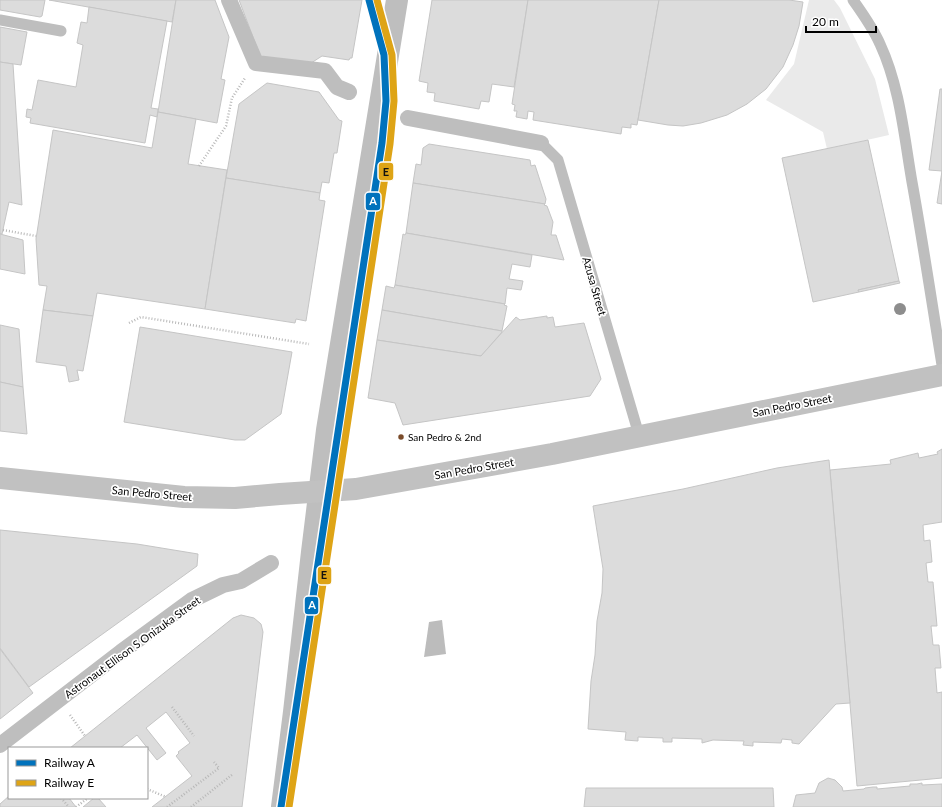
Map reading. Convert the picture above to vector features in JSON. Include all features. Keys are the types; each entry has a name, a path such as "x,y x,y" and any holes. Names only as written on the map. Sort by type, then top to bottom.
{"main road":[{"name":"San Pedro Street","path":"0,478 184,497 235,498 356,489 552,454 639,435 942,375"}],"street":[{"path":"229,0 256,63 325,72 337,88 350,92"},
{"path":"282,807 327,430 397,0"},
{"path":"408,118 541,143"},
{"name":"Astronaut Ellison S Onizuka Street","path":"0,745 121,652 192,600 223,585 241,581 271,563"}],"lane":[{"path":"853,0 880,44 889,67 896,94 920,225 942,365"},
{"path":"0,20 62,31"},
{"name":"Azusa Street","path":"541,143 558,160 639,435"}],"path":[{"path":"199,166 226,126 232,98 256,63"},
{"path":"3,230 36,236"},
{"path":"129,322 141,317 309,344"},
{"path":"58,700 85,736"},
{"path":"172,707 194,736"},
{"path":"167,807 219,768 214,762"},
{"path":"191,807 233,774"},
{"path":"148,789 166,797"},
{"path":"62,799 68,807"},
{"path":"76,807 87,799"}],"shaded area":[{"path":"809,0 834,0 840,8 875,79 889,135 827,149 823,132 766,100 794,64"},
{"path":"442,620 446,654 424,657 429,622"}],"building":[{"path":"0,0 45,0 42,16 40,17 0,10"},
{"path":"49,0 176,0 172,22"},
{"path":"176,0 215,0 229,37 221,79 225,80 217,123 158,112"},
{"path":"239,0 362,0 352,58 349,60 322,56 308,65 261,58"},
{"path":"432,0 528,0 514,87 492,84 489,102 481,101 479,109 434,101 435,93 427,92 428,83 419,81"},
{"path":"528,0 659,0 637,125 631,124 631,128 622,127 621,134 533,120 534,112 528,111 527,119 516,117 517,111 514,111 515,105 512,104"},
{"path":"659,0 789,0 803,2 799,26 793,45 783,67 766,89 747,104 727,115 701,123 683,126 638,120"},
{"path":"89,7 167,21 151,108 158,109 157,117 150,115 145,143 30,123 31,118 26,117 27,109 32,110 38,80 76,87 83,45 77,43 81,22 87,23"},
{"path":"0,27 27,32 21,65 0,62"},
{"path":"0,62 13,64 22,205 9,202 2,234 0,234"},
{"path":"267,83 319,92 339,120 342,121 337,153 334,153 329,183 322,182 320,193 226,178 239,104"},
{"path":"940,89 942,89 942,171 929,170"},
{"path":"158,112 196,119 188,164 227,170 205,309 97,293 93,316 43,310 47,286 39,285 36,239 53,130 152,148"},
{"path":"868,140 899,281 813,302 782,158"},
{"path":"429,144 530,160 531,166 535,165 546,199 545,204 413,183 416,164 421,165 423,148"},
{"path":"942,171 942,204 937,203"},
{"path":"226,178 320,193 319,200 325,201 306,321 296,319 295,323 205,309"},
{"path":"413,183 545,204 544,205 547,206 553,222 551,235 556,235 564,260 406,233"},
{"path":"406,233 532,255 530,267 512,264 509,279 523,281 521,290 507,288 505,304 395,285 403,234 405,235"},
{"path":"0,234 23,240 25,274 0,269"},
{"path":"899,281 900,283 859,292 858,290"},
{"path":"395,285 505,304 504,305 507,306 502,331 382,310 386,286 394,288"},
{"path":"43,310 93,316 83,371 77,370 79,380 69,382 66,366 36,362"},
{"path":"382,310 502,332 481,356 377,340"},
{"path":"547,316 547,318 553,317 555,327 584,323 601,379 590,396 403,425 395,403 368,398 377,340 481,356 516,317 520,320"},
{"path":"0,325 19,329 23,387 0,382"},
{"path":"140,327 292,352 281,414 245,440 235,440 124,422"},
{"path":"0,382 23,387 27,434 0,431"},
{"path":"942,449 942,522 923,525 924,541 930,540 932,562 926,563 928,582 933,582 937,626 931,626 933,645 939,645 941,668 935,668 937,693 942,692 942,778 857,786 830,470 891,464 890,460 918,453 919,458 938,454 937,452"},
{"path":"829,460 850,703 836,704 799,744 792,743 792,740 782,739 781,743 753,742 753,746 743,745 744,741 713,740 702,743 702,739 672,738 672,742 663,742 663,738 638,737 638,741 625,740 626,732 588,729 591,681 595,655 597,621 602,593 603,569 593,506 683,489 777,468"},
{"path":"0,530 137,544 198,554 197,566 29,687 0,648"},
{"path":"241,615 254,618 261,624 263,632 242,807 152,807 192,776 176,756 179,753 178,752 190,743 166,712 146,728 166,753 157,760 137,735 121,747 71,747 233,618"},
{"path":"0,649 33,693 0,719"},
{"path":"828,778 835,780 842,787 843,791 873,787 877,787 877,789 910,786 910,784 922,783 922,785 942,784 942,807 793,807 796,795 815,793 819,783"},
{"path":"586,788 773,788 774,807 584,807"},
{"path":"8,797 8,799 70,799 76,807 0,807 0,804"},
{"path":"93,799 99,799 106,807 83,807"}],"rail line":[{"name":"A","path":"281,807 382,143 386,101 384,55 369,0"},
{"name":"E","path":"289,807 390,144 394,101 392,55 377,0"}],"place":[{"name":"San Pedro & 2nd","path":"401,437"}]}
